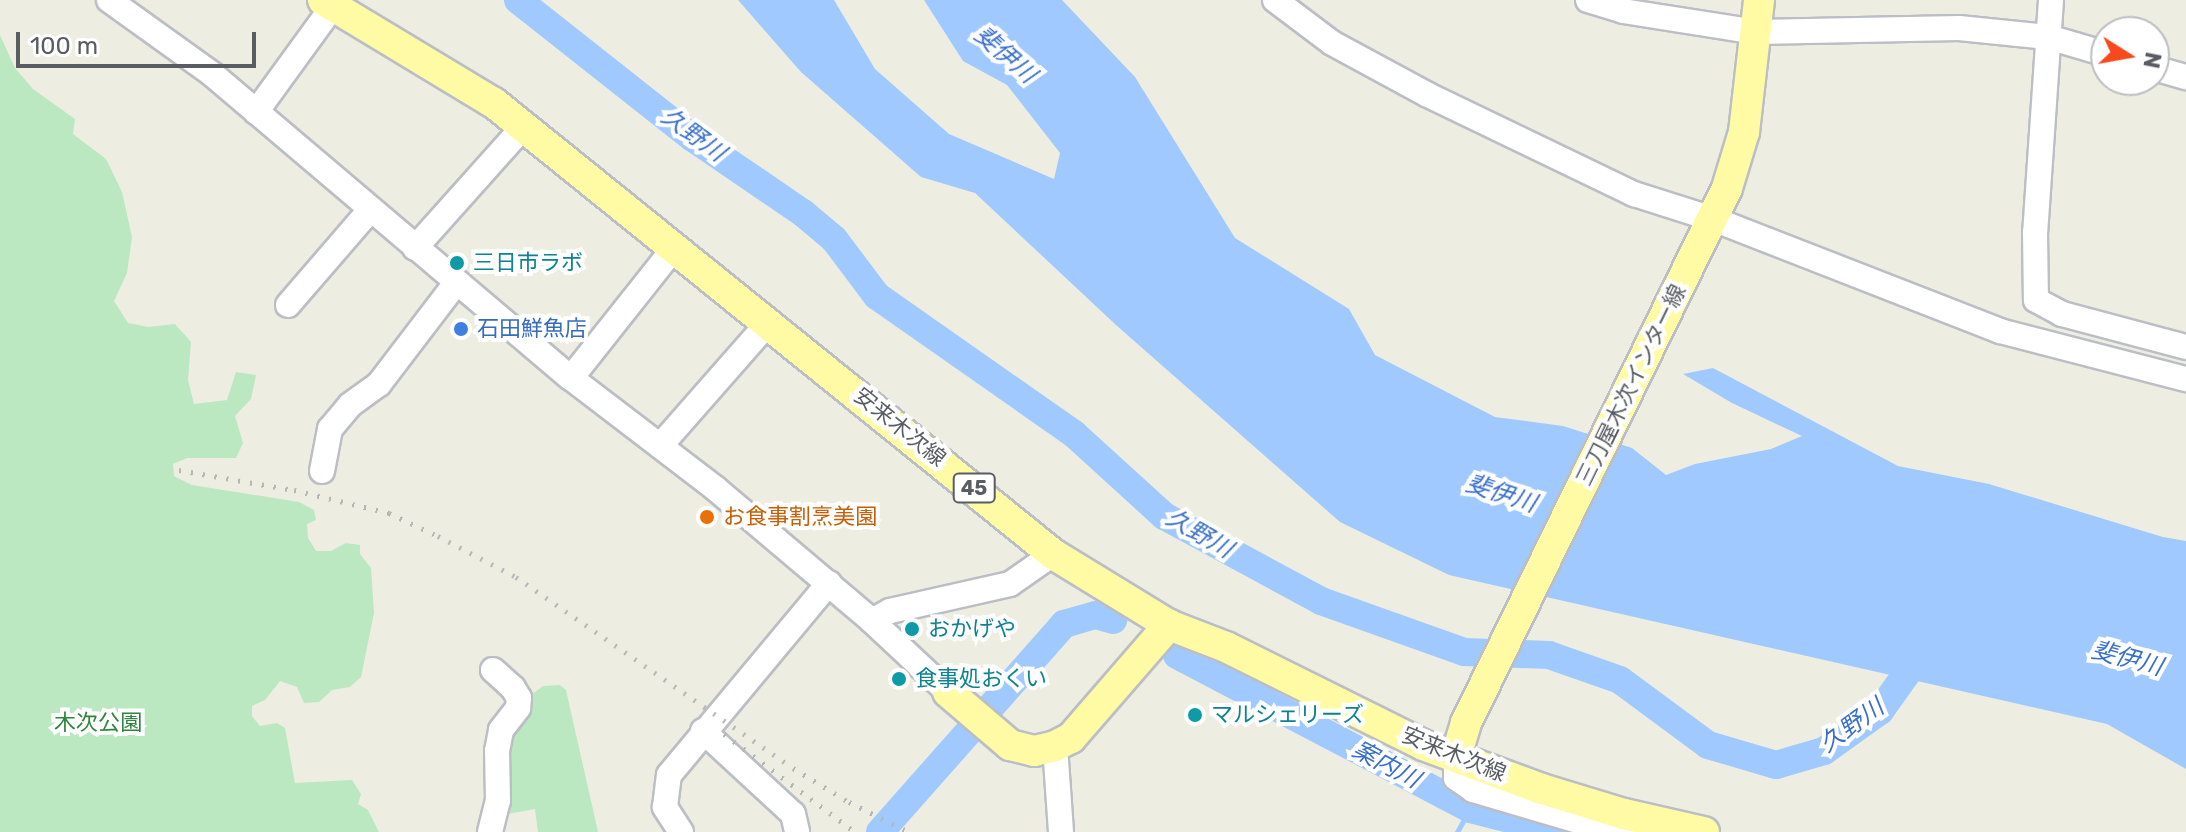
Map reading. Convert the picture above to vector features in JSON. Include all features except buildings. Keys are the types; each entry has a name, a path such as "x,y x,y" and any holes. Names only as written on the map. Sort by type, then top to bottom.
{"main road":[{"name":"三刀屋木次インター線","path":"1456,756 1466,723 1708,227 1738,158 1759,0"},
{"name":"安来木次線","path":"328,3 446,71 524,126 1053,554 1169,625 1226,647 1423,745 1542,789 1688,830"},
{"path":"948,692 1010,745 1034,751 1055,746 1071,738 1169,625"}],"street":[{"path":"109,0 163,37 256,112 571,378 829,583 948,692"},
{"path":"1275,0 1332,43 1476,120 1708,227 2000,331 2186,379"},
{"path":"1588,0 1623,11 1757,32 1959,28 2048,37 2090,49"},
{"path":"2051,0 2035,232 2036,300 2062,314 2186,347"},
{"path":"256,112 328,3"},
{"path":"415,248 524,126"},
{"path":"288,305 370,210"},
{"path":"571,378 674,248"},
{"path":"322,471 326,438 339,416 379,384 456,283"},
{"path":"660,446 768,323"},
{"path":"872,621 890,611 1010,584 1053,554"},
{"path":"681,832 665,807 669,775 829,583"},
{"path":"490,832 498,801 497,751 501,730 518,708 519,698 513,688 493,670"},
{"path":"703,731 793,814 797,832"},
{"path":"1055,746 1061,832"},
{"path":"1456,756 1454,774 1465,786 1580,828 1629,832"}],"green space":[{"name":"木次公園","path":"0,35 15,68 33,89 75,119 73,134 106,159 122,192 132,237 127,273 114,301 128,323 148,327 175,324 191,342 188,380 194,404 227,400 236,372 256,375 251,399 235,416 243,443 236,458 187,458 173,464 174,476 192,485 299,502 314,510 316,520 307,524 308,538 316,551 331,551 346,543 360,545 360,554 371,568 374,613 361,677 350,687 332,690 319,702 304,703 297,687 280,681 265,700 252,706 252,716 260,726 277,723 285,728 295,783 352,780 361,794 358,804 368,810 379,832 0,832"},
{"path":"560,685 566,690 598,832 538,832 535,809 503,815 505,733 531,695 543,686"}],"water":[{"name":"斐伊川","path":"738,0 834,0 875,69 949,134 1054,179 1060,153 1007,85 963,61 924,0 1062,0 1135,77 1235,238 1349,309 1375,355 1495,417 1563,426 1632,448 1666,475 1695,464 1771,449 1802,436 1732,403 1683,374 1713,368 1898,466 1989,484 2163,537 2186,541 2186,769 2107,724 1449,575 1340,522 1116,325 975,193 921,177 801,72"}],"waterway":[{"name":"久野川","path":"518,0 693,138 803,213 834,239 877,296 1074,434 1164,516 1321,601 1464,652 1549,655 1620,680 1708,745 1776,765 1824,751 1880,711 1925,648"},
{"name":"案内川","path":"880,832 1064,624 1096,615 1113,620"},
{"name":"案内川","path":"1177,655 1470,809 1560,832"},
{"path":"1457,832 1470,809"}],"railway":[{"path":"179,470 294,490 389,513 438,536 516,577 793,768 849,802 909,832"},
{"path":"724,734 855,832"}],"place":[{"name":"三日市ラボ","path":"457,263"},
{"name":"石田鮮魚店","path":"461,329"},
{"name":"お食事割烹美園","path":"707,517"},
{"name":"おかげや","path":"912,629"},
{"name":"食事処おくい","path":"899,679"},
{"name":"マルシェリーズ","path":"1195,715"}]}
